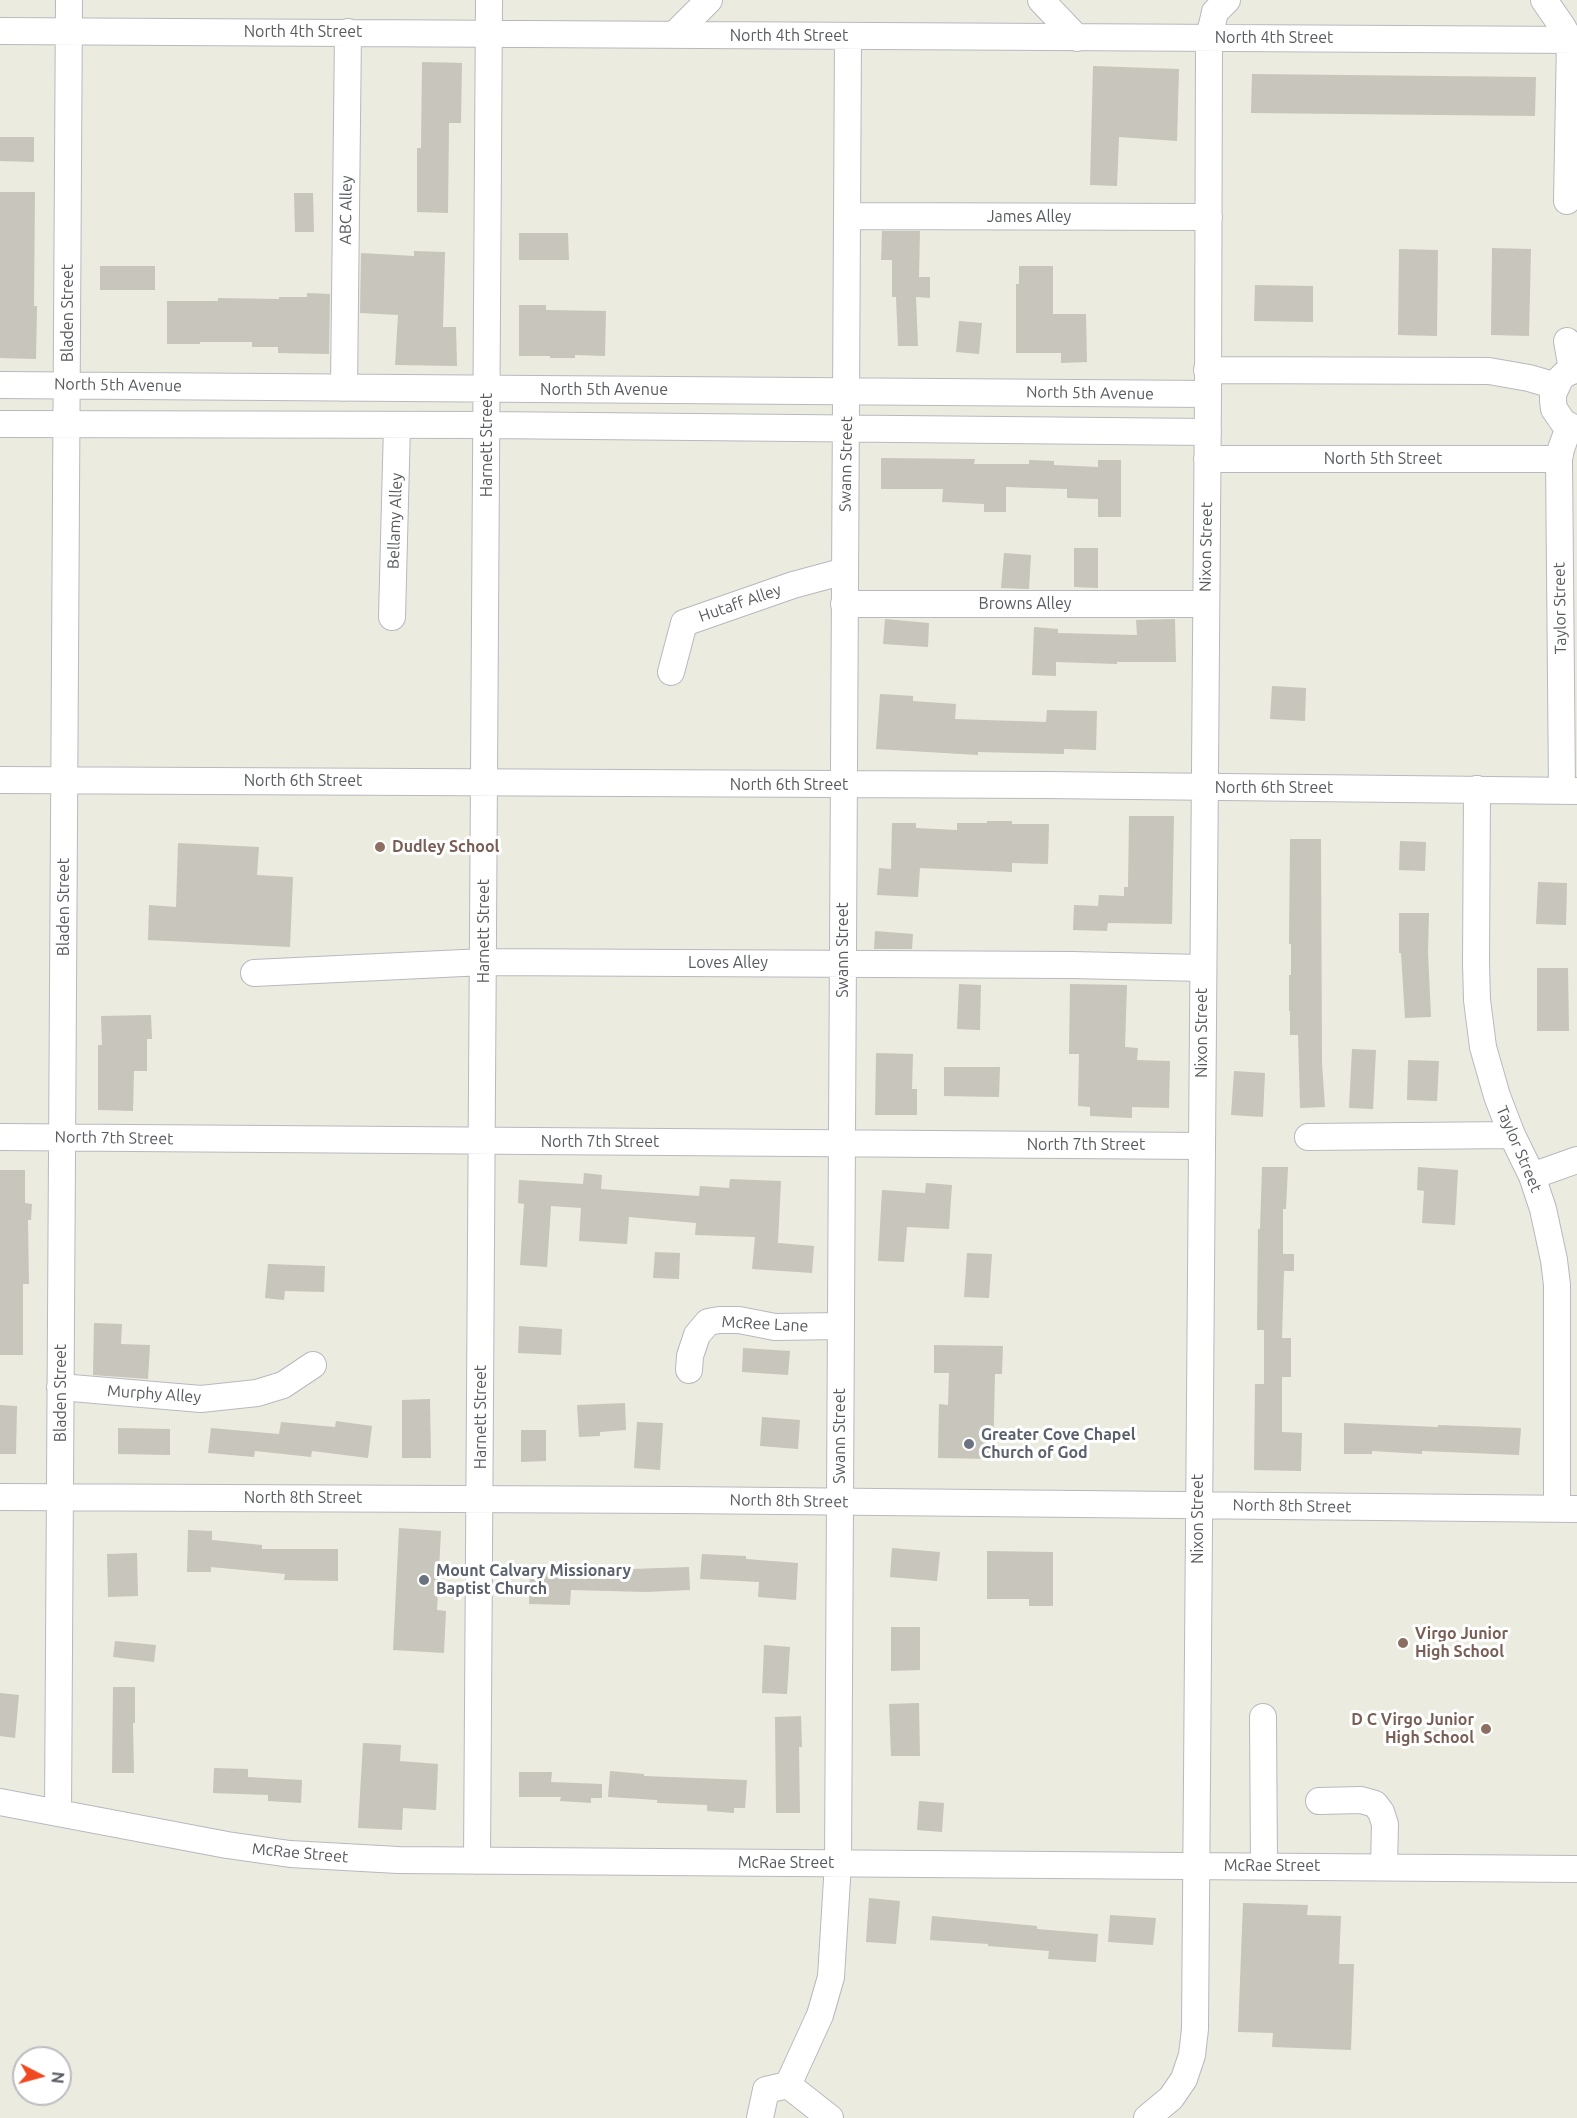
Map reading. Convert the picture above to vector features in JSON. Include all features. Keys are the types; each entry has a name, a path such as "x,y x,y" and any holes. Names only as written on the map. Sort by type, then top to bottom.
{"street":[{"name":"Bladen Street","path":"58,1813 69,0"},
{"name":"Harnett Street","path":"477,1861 489,0"},
{"path":"674,35 710,0"},
{"path":"1041,0 1077,38"},
{"name":"Nixon Street","path":"1147,2118 1171,2098 1184,2079 1192,2055 1195,2028 1209,38 1215,12 1227,0"},
{"path":"1544,0 1573,40 1567,201"},
{"name":"North 4th Street","path":"0,31 1573,40"},
{"name":"ABC Alley","path":"344,388 348,32"},
{"name":"Swann Street","path":"788,2085 820,2015 831,1977 838,1863 848,36"},
{"name":"James Alley","path":"848,216 1209,217"},
{"path":"1567,341 1568,375 1553,394 1554,409 1563,422 1573,428"},
{"path":"1208,382 1467,370 1508,374 1568,375"},
{"name":"North 5th Avenue","path":"0,385 847,391 1208,382"},
{"path":"0,424 487,425 1208,432"},
{"name":"Bellamy Alley","path":"392,617 397,425"},
{"name":"Taylor Street","path":"1569,791 1559,459 1561,449 1573,428"},
{"name":"North 5th Street","path":"1207,459 1559,459"},
{"name":"Hutaff Alley","path":"671,672 684,622 793,585 845,571"},
{"name":"Browns Alley","path":"844,604 1205,604"},
{"name":"North 6th Street","path":"0,780 1569,791"},
{"name":"Taylor Street","path":"1477,789 1477,1000 1488,1067 1512,1135 1532,1176 1543,1209 1554,1260 1567,1509"},
{"name":"Loves Alley","path":"254,973 484,962 1202,968"},
{"path":"1308,1137 1512,1135"},
{"name":"North 7th Street","path":"0,1137 1201,1146"},
{"path":"1532,1176 1577,1160"},
{"name":"McRee Lane","path":"689,1370 690,1356 697,1335 708,1322 739,1320 775,1327 840,1326"},
{"name":"Murphy Alley","path":"60,1387 201,1399 257,1393 284,1385 313,1365"},
{"name":"North 8th Street","path":"0,1497 680,1500 1567,1509"},
{"path":"1263,1717 1264,1866"},
{"path":"1318,1801 1361,1800 1375,1804 1385,1824 1384,1867"},
{"name":"McRae Street","path":"0,1802 227,1845 290,1854 398,1860 1577,1869"},
{"path":"760,2118 766,2090 788,2085 830,2118"}],"building":[{"path":"422,62 462,63 461,123 449,123 448,213 417,212 417,148 421,148"},
{"path":"1093,66 1179,69 1177,141 1119,137 1117,186 1090,185"},
{"path":"1252,74 1536,77 1535,116 1251,113"},
{"path":"0,137 34,137 34,162 0,161"},
{"path":"0,192 35,192 36,359 0,358"},
{"path":"294,193 313,193 314,232 295,232"},
{"path":"882,231 920,231 919,277 930,277 930,298 916,297 918,346 898,346 896,297 892,297 892,260 881,260"},
{"path":"519,233 568,233 569,260 519,260"},
{"path":"1492,248 1531,249 1529,336 1491,335"},
{"path":"1399,249 1438,250 1437,336 1398,335"},
{"path":"414,251 445,252 443,327 456,327 457,366 395,365 398,315 360,313 361,253 414,256"},
{"path":"100,266 155,266 155,290 100,290"},
{"path":"1019,266 1053,266 1053,314 1086,314 1087,362 1061,363 1061,353 1016,353 1016,284 1019,284"},
{"path":"1255,285 1313,286 1313,322 1254,321"},
{"path":"307,293 330,294 329,354 278,353 278,347 252,347 252,342 167,344 167,301 218,301 218,298 279,299 279,297 307,297"},
{"path":"519,305 546,305 546,310 606,311 605,356 575,355 575,358 550,358 550,356 519,356"},
{"path":"959,321 982,323 979,354 956,352"},
{"path":"881,458 975,459 974,464 1029,464 1029,460 1054,461 1054,465 1098,467 1098,460 1121,460 1121,517 1098,517 1098,499 1067,498 1067,489 1006,487 1006,512 984,512 984,504 942,502 943,489 881,489"},
{"path":"1074,548 1098,548 1098,588 1074,587"},
{"path":"1004,553 1031,555 1029,589 1001,588"},
{"path":"885,619 929,623 928,647 883,644"},
{"path":"1175,619 1176,662 1117,662 1117,664 1056,662 1056,676 1032,675 1034,627 1058,629 1058,633 1137,635 1136,620"},
{"path":"1272,686 1306,688 1305,721 1270,719"},
{"path":"880,694 913,696 913,701 956,704 955,719 1046,722 1047,710 1097,711 1096,750 1064,749 1064,754 978,752 978,755 876,749"},
{"path":"1129,816 1174,816 1172,924 1108,923 1107,931 1073,930 1074,905 1098,906 1099,895 1124,896 1124,887 1128,887"},
{"path":"987,821 1049,824 1048,864 1012,863 1012,872 920,868 918,897 877,895 879,868 891,869 892,823 916,823 916,828 957,830 957,823 987,823"},
{"path":"1290,839 1321,839 1322,1063 1325,1107 1300,1108 1298,1035 1290,1035"},
{"path":"1400,841 1426,842 1425,871 1399,870"},
{"path":"178,843 259,847 257,875 293,877 290,947 148,940 149,905 176,907"},
{"path":"1538,882 1567,883 1566,925 1536,924"},
{"path":"1399,913 1429,913 1431,1017 1405,1018 1401,953 1399,953"},
{"path":"875,931 913,934 912,949 874,949"},
{"path":"1537,968 1568,968 1569,1031 1537,1031"},
{"path":"959,984 981,985 980,1030 957,1029"},
{"path":"1070,984 1127,985 1125,1047 1138,1048 1137,1060 1170,1061 1169,1108 1132,1107 1132,1118 1090,1116 1090,1107 1078,1106 1079,1054 1069,1054"},
{"path":"151,1015 152,1039 147,1039 147,1071 134,1071 133,1111 98,1110 98,1045 102,1045 101,1016"},
{"path":"1352,1049 1376,1050 1373,1109 1349,1108"},
{"path":"876,1053 913,1054 912,1089 917,1089 917,1115 875,1115"},
{"path":"1408,1060 1439,1061 1437,1101 1407,1100"},
{"path":"944,1067 1000,1067 999,1097 944,1096"},
{"path":"1234,1071 1265,1073 1263,1117 1231,1115"},
{"path":"1262,1167 1288,1167 1286,1209 1283,1209 1283,1254 1294,1254 1294,1271 1284,1271 1282,1338 1291,1338 1291,1377 1282,1377 1282,1432 1302,1433 1301,1471 1254,1470 1255,1384 1264,1384 1264,1330 1257,1330 1258,1229 1260,1229"},
{"path":"1418,1167 1458,1170 1455,1225 1422,1223 1424,1191 1417,1190"},
{"path":"0,1170 25,1170 25,1203 32,1204 31,1220 28,1220 29,1284 23,1284 23,1355 0,1355"},
{"path":"584,1173 602,1175 601,1189 699,1196 700,1186 729,1188 730,1179 781,1181 778,1243 814,1246 812,1273 752,1269 755,1237 695,1235 696,1223 629,1217 627,1244 579,1241 581,1208 551,1206 547,1267 520,1265 524,1204 518,1203 519,1180 583,1184"},
{"path":"926,1183 952,1185 949,1229 907,1227 904,1262 878,1261 882,1190 925,1193"},
{"path":"655,1252 680,1253 679,1279 653,1278"},
{"path":"967,1253 992,1254 989,1298 964,1297"},
{"path":"268,1264 325,1266 324,1292 285,1291 284,1300 265,1298"},
{"path":"94,1323 122,1324 121,1344 150,1345 148,1379 93,1375"},
{"path":"519,1326 562,1329 561,1355 518,1353"},
{"path":"934,1345 1003,1346 1002,1374 995,1374 993,1459 938,1458 939,1404 948,1405 949,1373 934,1373"},
{"path":"743,1348 790,1351 788,1375 742,1372"},
{"path":"430,1399 431,1458 402,1458 402,1400"},
{"path":"625,1403 626,1430 600,1432 600,1436 579,1437 577,1405"},
{"path":"0,1405 17,1406 16,1454 0,1454"},
{"path":"762,1417 800,1420 798,1449 760,1446"},
{"path":"336,1421 372,1426 368,1458 312,1451 311,1457 255,1451 254,1457 208,1453 211,1428 279,1434 281,1422 335,1427"},
{"path":"637,1422 663,1423 660,1470 634,1468"},
{"path":"1344,1423 1521,1428 1519,1455 1422,1451 1422,1454 1372,1451 1372,1454 1344,1454"},
{"path":"118,1428 170,1429 170,1455 118,1454"},
{"path":"521,1430 546,1430 546,1461 521,1462"},
{"path":"399,1528 441,1531 437,1610 446,1611 444,1653 393,1650"},
{"path":"188,1530 212,1531 212,1540 262,1545 262,1549 338,1549 338,1581 284,1580 285,1574 211,1567 211,1572 187,1572"},
{"path":"892,1548 940,1552 937,1581 890,1577"},
{"path":"987,1551 1053,1552 1053,1606 1029,1606 1029,1599 987,1599"},
{"path":"137,1553 138,1596 108,1597 107,1554"},
{"path":"702,1554 746,1556 746,1559 798,1563 796,1600 758,1597 759,1582 700,1579"},
{"path":"588,1565 632,1566 632,1569 689,1567 690,1590 646,1592 571,1590 570,1605 529,1604 530,1566 588,1567"},
{"path":"891,1627 920,1627 920,1670 891,1671"},
{"path":"115,1641 156,1645 154,1662 113,1657"},
{"path":"764,1645 790,1647 787,1694 762,1693"},
{"path":"113,1687 135,1687 134,1773 112,1773"},
{"path":"0,1693 19,1695 15,1738 0,1736"},
{"path":"919,1703 920,1756 891,1756 889,1704"},
{"path":"801,1716 800,1813 776,1813 775,1717"},
{"path":"363,1743 401,1745 400,1761 438,1764 436,1810 403,1808 402,1830 358,1828"},
{"path":"214,1768 248,1769 248,1777 302,1780 301,1803 268,1801 268,1795 213,1793"},
{"path":"610,1771 644,1774 644,1776 747,1780 745,1808 734,1808 734,1813 707,1811 707,1805 657,1803 657,1800 608,1797"},
{"path":"519,1772 552,1772 551,1782 602,1784 602,1798 591,1798 591,1803 560,1801 561,1797 519,1797"},
{"path":"919,1801 944,1803 942,1832 917,1830"},
{"path":"869,1898 900,1901 896,1944 866,1942"},
{"path":"1243,1903 1308,1905 1307,1915 1341,1916 1339,1964 1354,1964 1351,2050 1272,2047 1273,2033 1238,2032"},
{"path":"1110,1915 1156,1918 1153,1945 1108,1942"},
{"path":"932,1916 1098,1934 1096,1962 1048,1959 1049,1951 930,1940"}],"place":[{"name":"Dudley School","path":"380,847"},
{"name":"Greater Cove Chapel Church of God","path":"969,1444"},
{"name":"Mount Calvary Missionary Baptist Church","path":"424,1580"},
{"name":"Virgo Junior High School","path":"1403,1643"},
{"name":"D C Virgo Junior High School","path":"1486,1729"}]}
